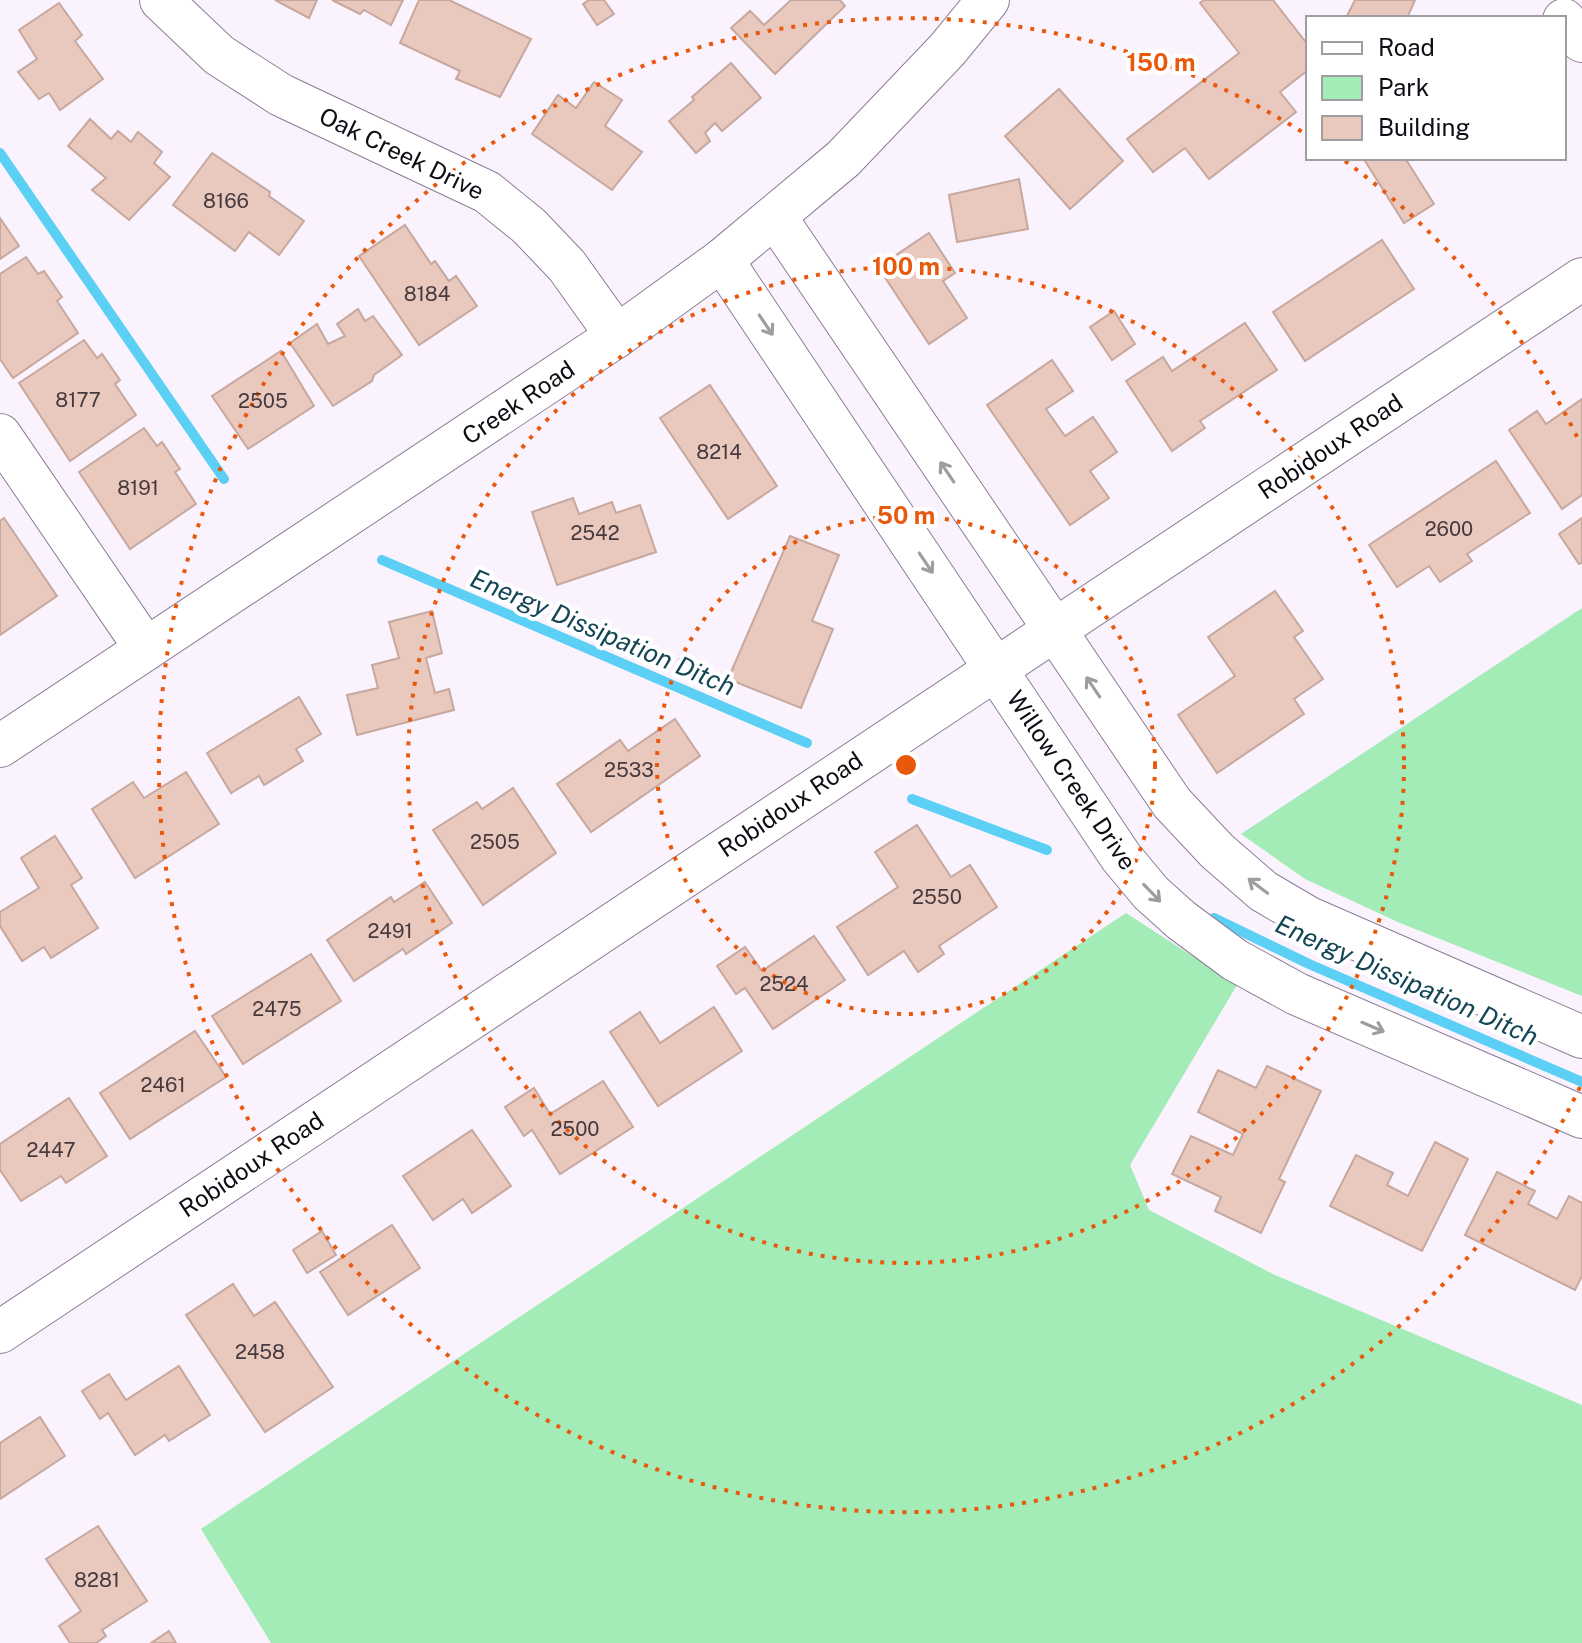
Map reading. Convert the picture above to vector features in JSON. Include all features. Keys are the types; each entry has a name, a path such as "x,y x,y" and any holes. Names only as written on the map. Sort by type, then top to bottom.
{"street":[{"name":"Oak Creek Drive","path":"161,0 219,55 281,95 487,192 529,226 567,266 617,336"},
{"name":"Creek Road","path":"0,746 617,336 722,260 843,159 947,50 988,0"},
{"path":"1546,0 1560,16"},
{"path":"1566,22 1582,41"},
{"path":"776,218 1172,803 1217,851 1263,891 1309,918 1582,1037"},
{"name":"Willow Creek Drive","path":"722,260 997,667 1121,857 1151,893 1181,920 1235,960 1297,994 1582,1117"},
{"name":"Robidoux Road","path":"0,1332 1582,279"},
{"path":"0,435 146,649"}],"green space":[{"path":"1582,608 1582,996 1400,923 1305,879 1241,834"},
{"path":"1126,913 1237,985 1130,1165 1149,1210 1275,1275 1582,1405 1582,1643 271,1643 201,1529"}],"building":[{"path":"275,0 317,0 309,18"},
{"path":"332,0 403,0 391,25 364,10 360,14"},
{"path":"419,0 449,0 531,39 500,97 456,79 460,71 400,43"},
{"path":"589,0 604,0 614,14 597,25 583,4"},
{"path":"791,0 840,0 845,6 775,74 731,28 750,11 764,25"},
{"path":"1204,0 1273,0 1306,42 1306,72 1280,92 1296,112 1209,179 1185,148 1153,172 1127,139 1239,53 1200,3"},
{"path":"1355,0 1415,0 1408,16 1347,16"},
{"path":"59,3 82,35 75,41 103,79 60,110 49,93 39,99 18,72 37,59 19,30"},
{"path":"731,63 761,98 722,131 715,123 705,133 710,141 696,153 669,121"},
{"path":"594,82 622,100 605,126 642,152 612,190 532,134 558,95 576,108"},
{"path":"1059,89 1123,161 1070,209 1005,136"},
{"path":"90,119 111,139 118,131 131,142 138,132 162,152 154,163 170,177 129,220 92,190 106,178 68,146"},
{"path":"212,153 270,192 269,196 304,221 279,255 249,232 235,251 173,205"},
{"path":"1406,160 1434,204 1404,223 1365,161"},
{"path":"1019,179 1028,229 957,242 949,195"},
{"path":"0,218 19,246 0,259"},
{"path":"405,225 431,264 435,261 449,281 456,276 477,306 419,345 359,256"},
{"path":"929,233 955,273 943,281 967,318 929,344 878,267"},
{"path":"1382,240 1414,289 1305,361 1273,312"},
{"path":"26,257 38,274 44,271 62,297 57,301 78,333 13,378 0,359 0,274"},
{"path":"358,309 365,321 373,316 402,355 374,375 372,381 333,406 290,343 317,324 328,344 345,336 337,324"},
{"path":"1114,311 1135,344 1112,360 1090,327"},
{"path":"1245,323 1277,370 1200,421 1205,428 1172,451 1126,381 1163,357 1172,371"},
{"path":"84,340 97,358 102,354 120,380 115,384 136,415 70,461 19,383"},
{"path":"281,351 314,406 248,449 212,396"},
{"path":"1052,360 1073,391 1046,409 1065,436 1093,417 1117,452 1090,471 1109,498 1070,525 987,405"},
{"path":"710,385 777,486 728,519 660,418"},
{"path":"1582,399 1582,495 1562,509 1509,430 1537,411 1546,424"},
{"path":"144,428 157,446 162,442 180,469 175,472 196,504 130,549 79,472"},
{"path":"1496,461 1530,513 1467,554 1472,561 1440,582 1429,566 1397,587 1369,545"},
{"path":"573,498 579,514 612,502 616,513 640,505 656,552 557,585 532,512"},
{"path":"4,518 57,596 0,635 0,521"},
{"path":"1582,518 1582,563 1579,564 1559,534"},
{"path":"790,536 839,555 812,621 833,629 801,708 728,679"},
{"path":"1275,591 1303,631 1294,637 1323,679 1294,699 1304,714 1217,773 1178,715 1235,676 1208,637"},
{"path":"432,611 442,653 426,658 435,693 449,689 454,710 357,735 347,695 378,688 372,665 399,658 389,622"},
{"path":"299,697 321,734 296,749 303,761 264,785 259,776 231,793 207,753"},
{"path":"675,719 700,756 591,832 557,784 620,740 628,751"},
{"path":"186,772 219,824 135,878 92,809 133,782 144,798"},
{"path":"513,788 556,853 483,905 433,830 477,802 482,809"},
{"path":"917,825 951,877 970,865 997,907 939,946 944,954 918,972 904,951 868,975 837,927 898,887 875,852"},
{"path":"55,836 82,878 71,885 98,928 51,958 44,947 22,961 0,926 0,912 39,888 21,858"},
{"path":"425,882 452,923 406,954 403,949 354,981 327,940 391,897 394,902"},
{"path":"814,936 845,980 773,1029 745,988 736,994 717,966 745,947 762,971"},
{"path":"311,954 341,1001 243,1064 212,1016"},
{"path":"714,1007 742,1051 658,1106 610,1032 640,1012 660,1043"},
{"path":"195,1031 226,1077 130,1139 100,1093"},
{"path":"1267,1066 1321,1091 1279,1179 1285,1182 1261,1233 1215,1211 1221,1197 1172,1174 1191,1136 1233,1155 1243,1134 1198,1112 1218,1070 1256,1088"},
{"path":"603,1081 633,1127 560,1174 532,1130 524,1136 505,1107 534,1088 550,1114"},
{"path":"69,1098 107,1156 66,1183 61,1176 21,1201 0,1170 0,1144"},
{"path":"472,1130 511,1186 472,1213 463,1199 433,1220 403,1176"},
{"path":"1435,1142 1468,1159 1422,1251 1330,1206 1356,1155 1393,1173 1387,1185 1408,1196"},
{"path":"1497,1172 1535,1191 1528,1204 1557,1219 1569,1196 1582,1203 1582,1276 1575,1290 1465,1235"},
{"path":"392,1225 420,1268 348,1315 320,1272"},
{"path":"322,1231 336,1255 307,1273 293,1250"},
{"path":"233,1284 254,1316 275,1302 333,1387 265,1432 186,1315"},
{"path":"179,1366 210,1415 169,1441 165,1435 135,1455 108,1413 100,1419 82,1391 109,1374 126,1400"},
{"path":"40,1417 65,1456 0,1499 0,1443"},
{"path":"98,1526 147,1601 102,1630 106,1636 96,1643 70,1643 59,1626 81,1611 46,1559"},
{"path":"169,1631 176,1643 151,1643"}],"waterway":[{"name":"Energy Dissipation Ditch","path":"0,153 224,479"},
{"name":"Energy Dissipation Ditch","path":"382,560 807,743"},
{"name":"Energy Dissipation Ditch","path":"912,799 1047,850"},
{"name":"Energy Dissipation Ditch","path":"1214,918 1309,964 1582,1082"}]}
